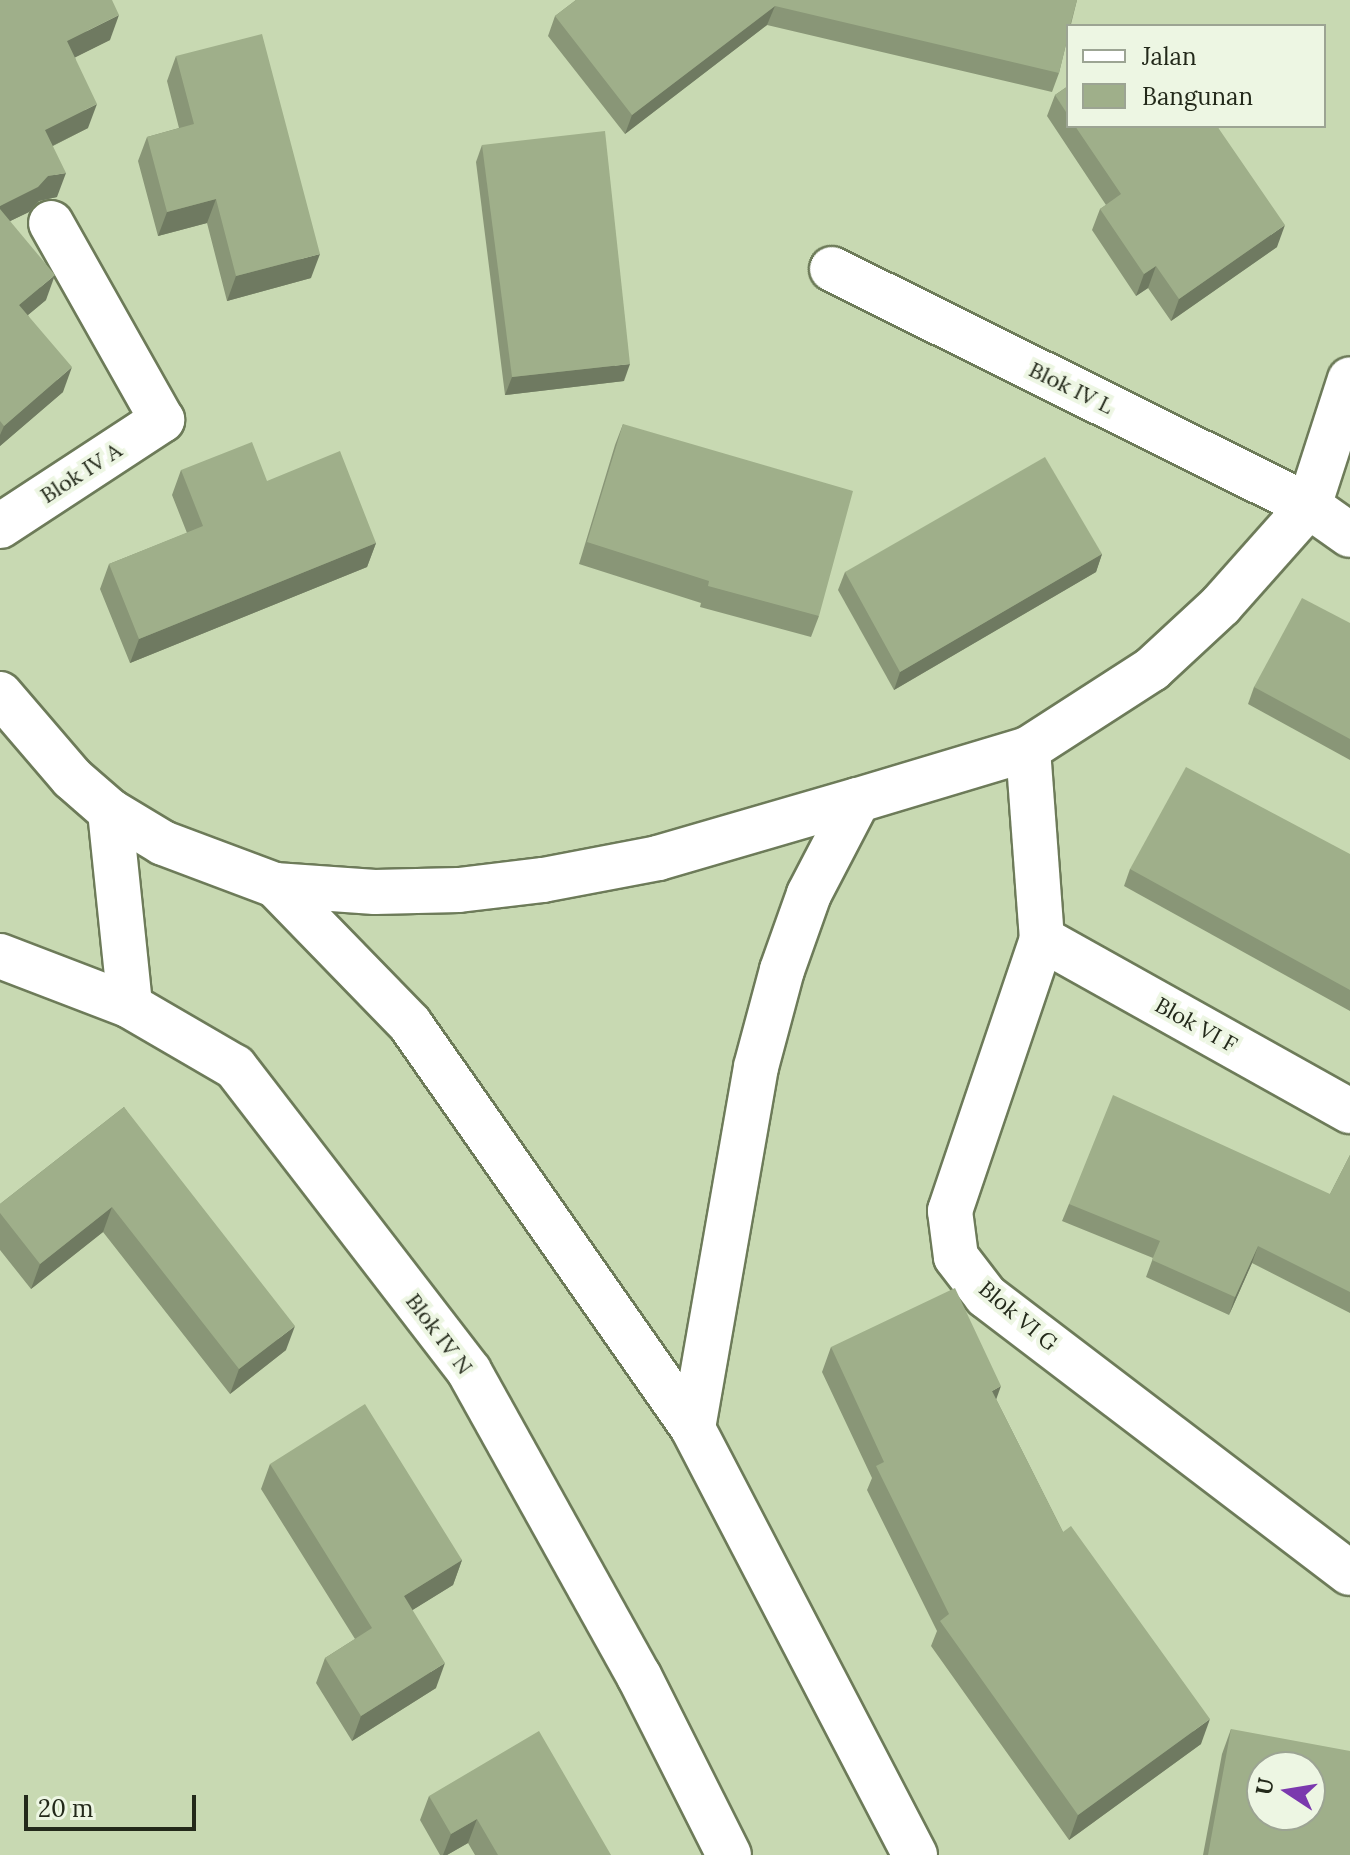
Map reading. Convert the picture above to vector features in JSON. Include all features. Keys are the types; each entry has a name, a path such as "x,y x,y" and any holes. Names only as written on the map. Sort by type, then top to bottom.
{"street":[{"name":"Blok IV A","path":"0,526 162,420 51,223"},
{"name":"Blok IV L","path":"832,269 1309,506 1350,535"},
{"path":"0,694 72,778 110,811 163,843 275,885 375,892 459,890 543,880 658,858 1028,749 1152,669 1221,605 1309,506 1350,379"},
{"path":"1028,749 1042,939"},
{"path":"693,1428 756,1067 782,970 809,894 858,800"},
{"path":"110,811 130,1006"},
{"path":"275,885 410,1024 693,1428 915,1855"},
{"name":"Blok VI F","path":"1042,939 1350,1111"},
{"name":"Blok VI G","path":"1042,939 950,1211 956,1257 986,1296 1350,1573"},
{"name":"Blok IV N","path":"0,956 130,1006 235,1067 469,1371 639,1676 729,1855"}],"building":[{"path":"0,0 112,0 119,15 67,41 97,104 45,130 66,173 48,176 38,187 0,206"},
{"path":"576,0 1077,0 1071,24 1066,24 1066,44 1059,73 775,6 632,115 555,16"},
{"path":"262,34 320,254 236,276 216,199 167,212 147,137 194,124 176,56"},
{"path":"1066,87 1066,112 1055,95"},
{"path":"1076,128 1218,128 1285,225 1179,299 1156,266 1144,274 1100,209 1121,194"},
{"path":"605,131 630,364 512,377 482,145"},
{"path":"0,209 55,275 19,305 72,367 4,426 0,421"},
{"path":"623,424 853,491 819,616 708,586 709,581 587,542"},
{"path":"252,442 267,481 340,451 376,543 139,639 109,564 203,526 181,470"},
{"path":"1045,457 1102,554 900,672 845,572"},
{"path":"1302,598 1350,623 1350,739 1254,687"},
{"path":"1186,767 1350,854 1350,990 1130,869"},
{"path":"1113,1095 1330,1194 1350,1155 1350,1292 1258,1246 1235,1297 1152,1260 1160,1241 1069,1204"},
{"path":"124,1107 295,1326 239,1369 112,1207 40,1264 0,1213 0,1204"},
{"path":"955,1288 1001,1386 992,1391 1063,1532 1071,1526 1210,1719 1078,1815 940,1621 949,1614 876,1466 884,1462 831,1347"},
{"path":"365,1404 462,1560 404,1596 445,1663 361,1716 325,1658 372,1628 270,1464"},
{"path":"1231,1729 1350,1751 1350,1855 1208,1855"},
{"path":"539,1731 611,1855 498,1855 477,1819 451,1834 429,1796"}]}
